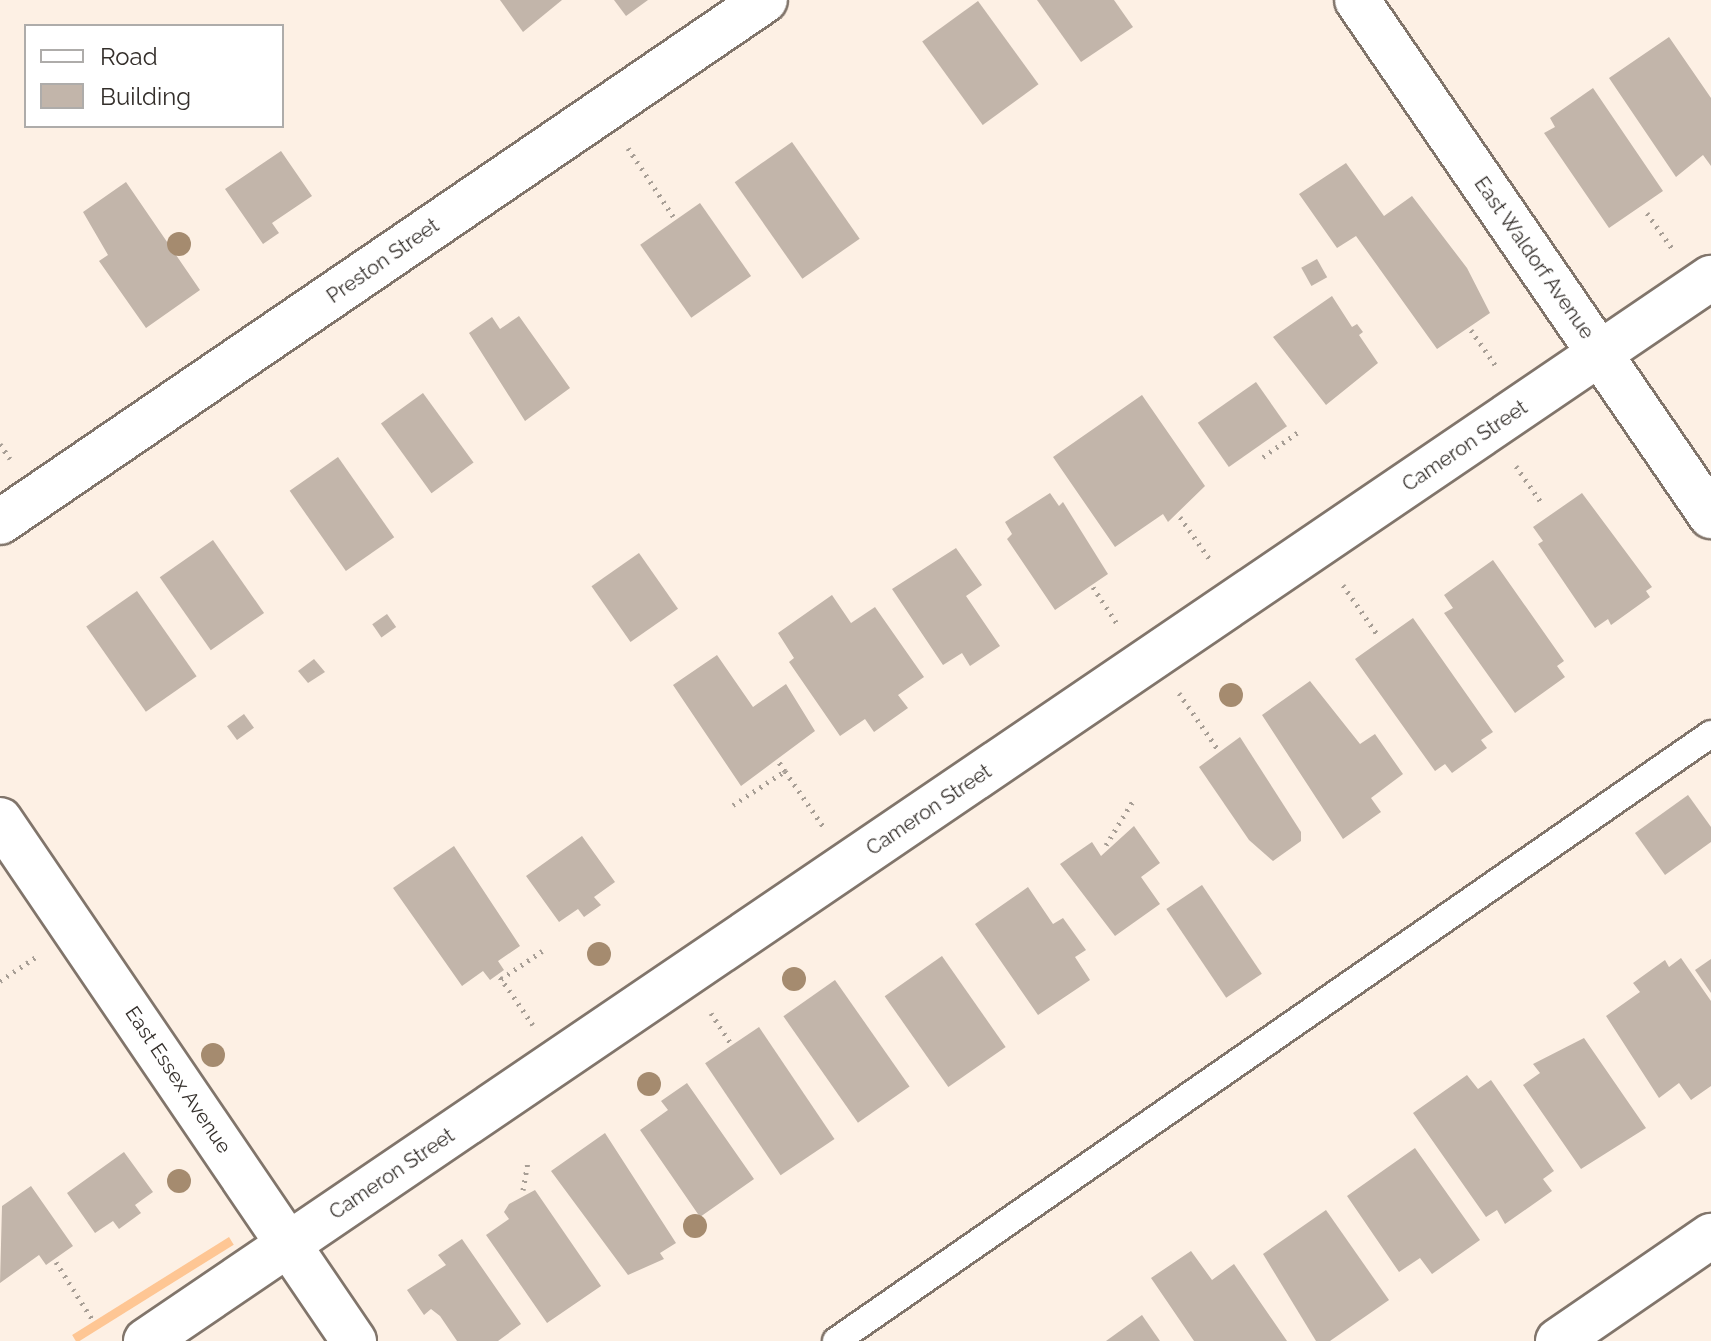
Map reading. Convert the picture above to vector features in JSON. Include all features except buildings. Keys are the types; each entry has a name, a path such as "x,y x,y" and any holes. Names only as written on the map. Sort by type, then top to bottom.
{"street":[{"name":"Preston Street","path":"0,522 765,0"},
{"name":"East Waldorf Avenue","path":"1357,0 1711,516"},
{"name":"Cameron Street","path":"146,1341 1600,353 1696,268"},
{"name":"East Essex Avenue","path":"0,820 354,1341"},
{"path":"1558,1341 1711,1236"}],"lane":[{"path":"836,1341 1711,734"}],"path":[{"path":"628,148 673,216"},
{"path":"1647,213 1696,268"},
{"path":"1471,330 1505,378"},
{"path":"1263,457 1301,430"},
{"path":"0,444 10,459"},
{"path":"1516,466 1543,505"},
{"path":"1180,517 1211,561"},
{"path":"1342,582 1379,637"},
{"path":"1093,587 1118,625"},
{"path":"1185,703 1217,748"},
{"path":"779,762 830,836"},
{"path":"733,805 785,771"},
{"path":"1106,845 1133,801"},
{"path":"540,1036 500,978 542,951"},
{"path":"711,1013 731,1044"},
{"path":"523,1190 528,1163"},
{"path":"56,1262 94,1322"}],"shaded area":[{"path":"229,1237 234,1245 80,1341 72,1335"}]}
